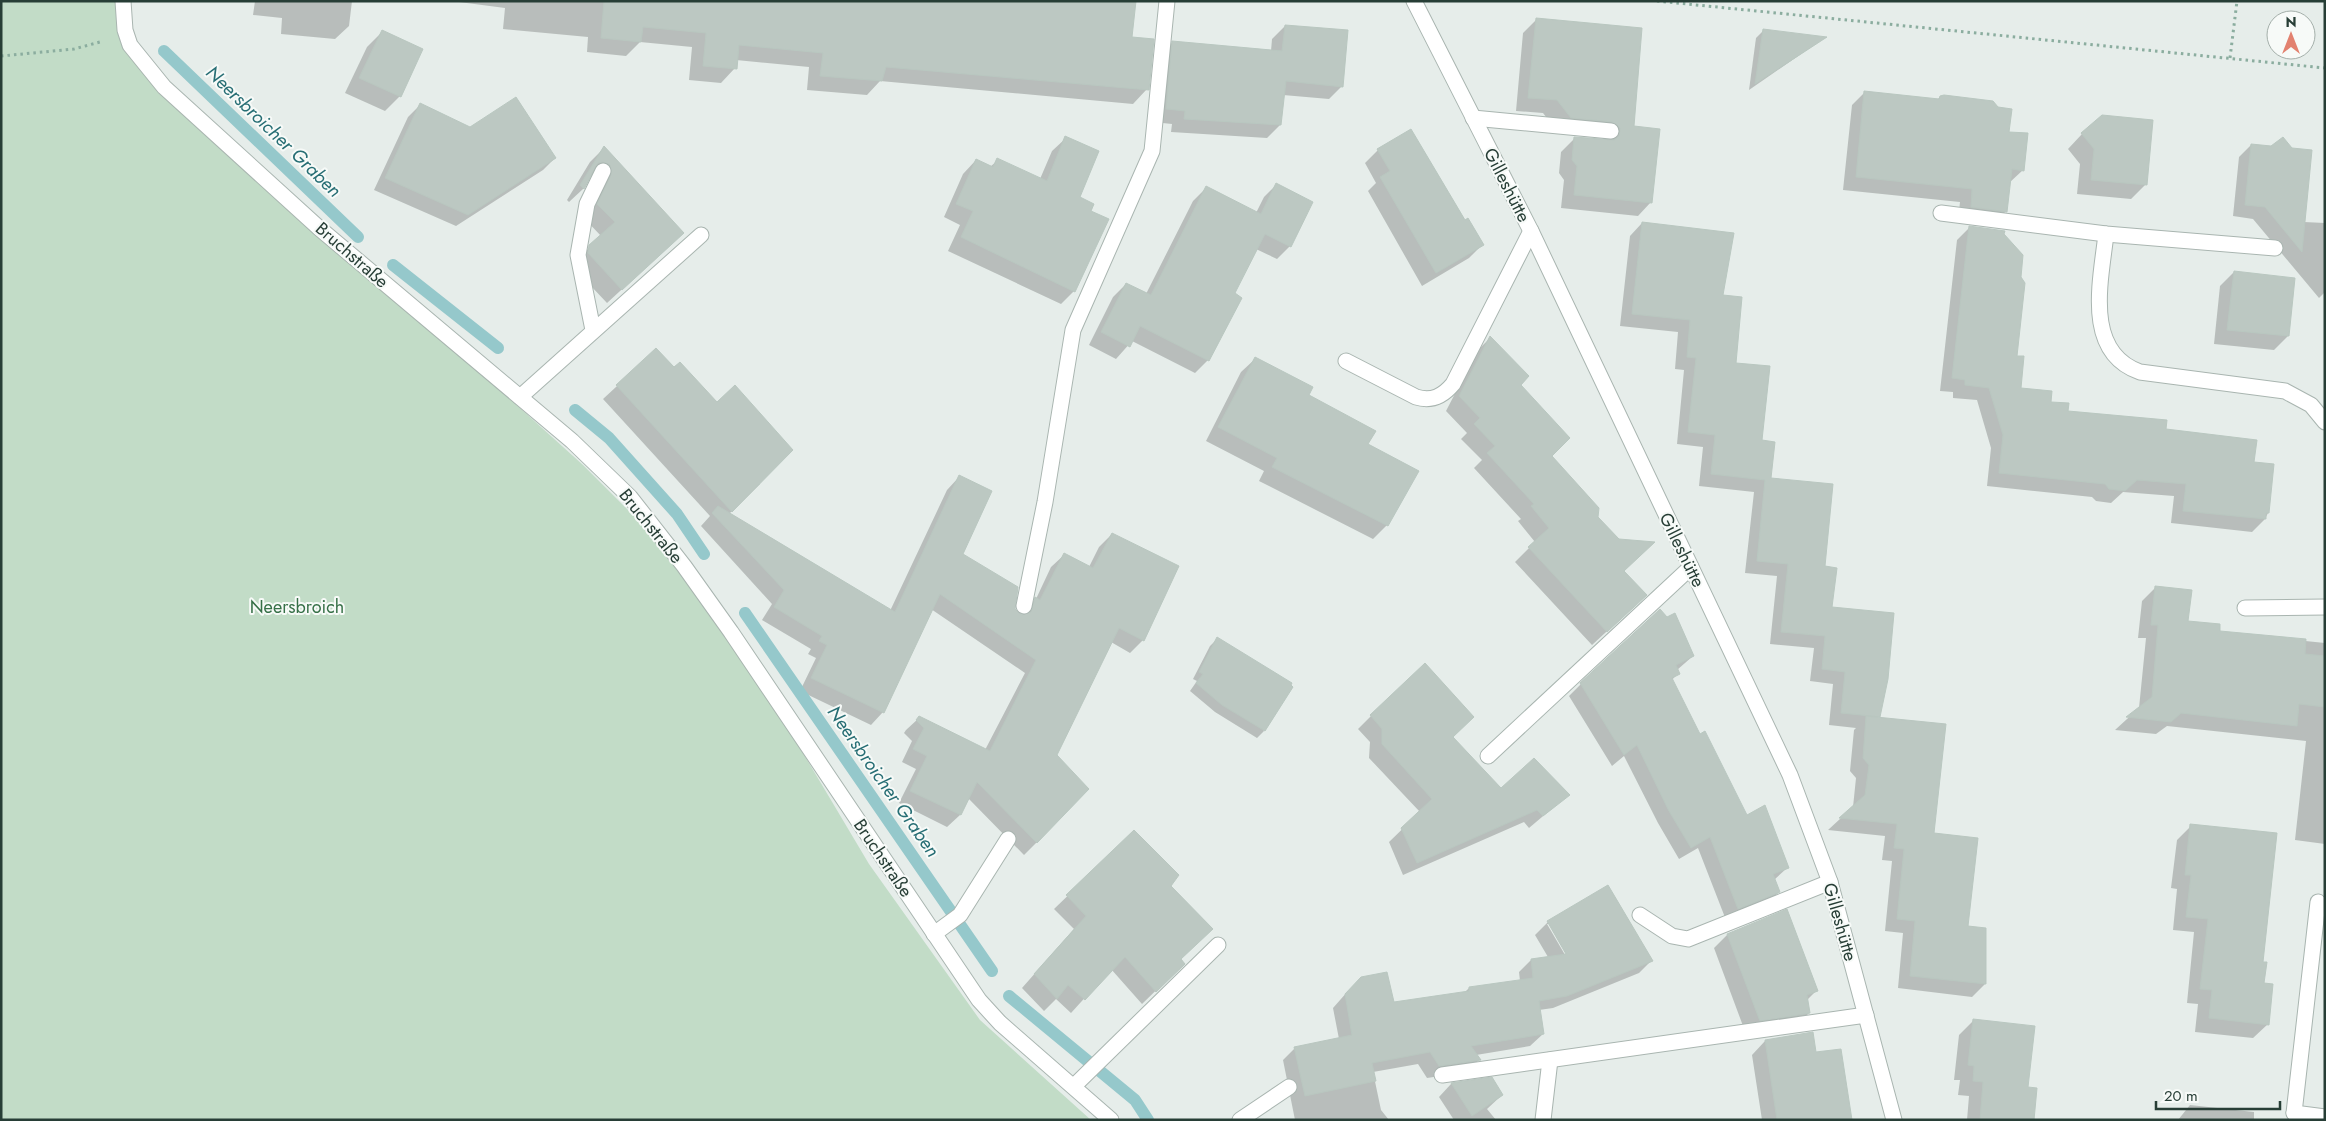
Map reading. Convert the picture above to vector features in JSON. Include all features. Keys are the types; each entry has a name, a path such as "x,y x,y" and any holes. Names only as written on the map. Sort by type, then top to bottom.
{"street":[{"name":"Bruchstraße","path":"123,1 125,30 130,45 164,87 319,228 604,470 657,530 731,632 966,983 992,1015 1080,1080 1111,1120"},
{"path":"1024,606 1045,502 1073,330 1152,151 1167,1"},
{"name":"Gilleshütte","path":"1414,1 1531,231 1790,775 1830,882 1894,1120"},
{"path":"1474,118 1611,131"},
{"path":"593,330 578,254 586,204 602,171"},
{"path":"1940,213 2106,234 2275,248"},
{"path":"1346,361 1416,397 1428,399 1445,392 1453,384 1531,231"},
{"path":"2106,234 2099,294 2100,323 2110,349 2123,363 2140,372 2285,391 2311,404 2325,422"},
{"path":"520,397 550,368 701,235"},
{"path":"1488,756 1691,567"},
{"path":"2245,608 2325,607"},
{"path":"934,934 955,919 1008,840"},
{"path":"1640,915 1672,936 1688,938 1830,882"},
{"path":"2318,902 2294,1113 2325,1117"},
{"path":"1080,1080 1218,945"},
{"path":"1442,1075 1866,1015"},
{"path":"1544,1120 1550,1060"},
{"path":"1240,1120 1289,1087"}],"path":[{"path":"1657,1 2325,68"},
{"path":"2230,58 2237,1"},
{"path":"1,56 74,50 100,42 125,30"}],"green space":[{"name":"Neersbroich","path":"1,1 123,1 125,30 164,87 583,465 684,566 731,632 869,864 980,1020 1091,1120 1,1120"}],"building":[{"path":"604,1 1136,1 1132,37 1154,39 1149,90 886,67 882,81 820,76 823,53 739,45 737,69 703,66 706,33 643,27 641,42 601,38"},
{"path":"1536,18 1642,28 1634,126 1660,129 1652,203 1574,195 1577,166 1572,160 1574,137 1614,140 1619,136 1620,128 1612,122 1571,118 1557,100 1528,98"},
{"path":"1285,25 1348,30 1343,87 1286,81 1281,125 1184,119 1185,111 1166,109 1172,41 1282,51"},
{"path":"1763,29 1827,37 1755,84"},
{"path":"382,30 423,49 401,97 359,78"},
{"path":"1864,91 1939,99 1940,96 1944,95 1993,101 1998,107 2012,109 2009,132 2028,133 2024,171 2012,169 2007,212 1971,207 1972,189 1856,177"},
{"path":"516,97 556,158 468,215 385,178 420,103 470,127"},
{"path":"2102,115 2153,120 2147,185 2091,180 2094,149 2081,133"},
{"path":"1411,129 1465,220 1468,218 1484,245 1436,273 1380,177 1390,171 1377,149"},
{"path":"1065,136 1099,151 1080,197 1094,204 1091,211 1109,219 1075,292 961,237 973,211 956,204 976,159 993,167 997,158 1047,181"},
{"path":"2283,137 2292,148 2312,150 2302,252 2265,207 2245,205 2251,144 2271,146"},
{"path":"604,146 684,233 622,290 588,253 589,245 615,222 597,204 611,175 610,165 603,162 598,163 584,189 580,185"},
{"path":"1276,183 1313,202 1291,247 1265,234 1235,293 1242,298 1209,361 1140,326 1130,347 1101,332 1126,283 1151,295 1206,186 1261,214"},
{"path":"1642,222 1734,233 1723,295 1742,297 1736,363 1770,366 1762,440 1775,442 1771,478 1833,484 1825,566 1837,568 1832,607 1894,613 1888,679 1880,717 1841,713 1845,672 1822,669 1825,636 1781,632 1788,564 1757,561 1765,480 1711,474 1715,435 1688,432 1696,358 1687,357 1690,320 1632,314"},
{"path":"1969,226 2005,231 2004,234 2023,255 2021,277 2025,283 2017,356 2024,356 2021,388 2052,391 2051,402 2069,403 2068,411 2167,420 2166,429 2257,440 2254,462 2274,464 2269,513 2266,513 2266,519 2183,511 2186,484 2137,480 2125,491 2109,489 2105,484 1999,473 2003,435 1989,388 1965,385 1965,380 1952,378"},
{"path":"2234,271 2295,278 2289,336 2227,330"},
{"path":"1490,336 1529,376 1521,385 1570,438 1552,456 1599,508 1598,517 1619,539 1655,542 1624,571 1647,595 1607,632 1528,547 1549,528 1531,506 1534,504 1487,453 1495,446 1474,424 1480,418 1459,396"},
{"path":"656,348 674,367 680,362 717,402 735,385 793,450 732,512 616,385"},
{"path":"1255,357 1313,387 1309,395 1376,431 1368,444 1419,471 1388,526 1272,467 1277,458 1218,427"},
{"path":"959,475 992,491 963,554 1018,587 1015,609 1022,615 1031,612 1035,597 1040,600 1064,553 1093,568 1112,533 1179,566 1144,641 1119,628 1057,755 1089,789 1037,843 977,782 961,815 910,791 927,756 913,749 924,728 916,720 919,716 990,751 1036,660 940,594 884,713 811,678 827,645 819,641 822,636 774,607 784,590 712,513 718,506 895,612"},
{"path":"2155,586 2192,590 2188,621 2220,624 2220,631 2306,639 2305,654 2325,656 2325,707 2299,704 2297,726 2181,713 2171,722 2126,717 2152,697 2158,625 2151,625"},
{"path":"1660,609 1667,617 1675,613 1694,656 1676,665 1680,674 1672,678 1700,734 1705,731 1747,815 1765,805 1789,868 1773,874 1780,892 1738,909 1710,837 1691,848 1669,811 1637,745 1624,755 1580,683"},
{"path":"1217,637 1292,683 1293,687 1265,731 1222,705 1196,683 1203,674 1199,672"},
{"path":"1425,663 1474,717 1453,737 1501,788 1534,758 1570,795 1543,816 1537,810 1417,863 1401,828 1432,799 1382,744 1382,729 1370,715"},
{"path":"1866,716 1946,724 1934,833 1978,838 1968,926 1986,928 1986,984 1910,976 1915,921 1897,919 1904,849 1894,848 1897,824 1839,818 1865,795 1869,765 1863,758"},
{"path":"2190,824 2277,833 2263,962 2267,962 2264,983 2273,984 2269,1025 2209,1018 2212,990 2200,989 2208,919 2186,917 2191,875 2185,875"},
{"path":"1134,830 1179,875 1171,886 1213,929 1181,959 1185,964 1156,992 1125,957 1085,1000 1068,985 1057,999 1034,974 1086,916 1066,895"},
{"path":"1608,885 1653,961 1567,996 1539,1001 1544,1034 1471,1046 1481,1060 1439,1066 1430,1052 1372,1063 1376,1081 1305,1096 1294,1047 1352,1035 1345,994 1361,977 1387,972 1394,1002 1469,991 1469,987 1533,978 1531,959 1566,954 1547,921"},
{"path":"1787,909 1818,991 1807,995 1810,1013 1760,1021 1727,934"},
{"path":"1973,1019 2035,1026 2028,1087 2037,1088 2034,1120 1980,1120 1983,1082 1973,1081 1974,1066 1968,1065"},
{"path":"1813,1032 1816,1052 1841,1049 1852,1120 1777,1120 1765,1040"},
{"path":"1492,1077 1503,1095 1472,1116 1451,1083"}],"waterway":[{"name":"Neersbroicher Graben","path":"164,51 358,237"},
{"name":"Neersbroicher Graben","path":"393,265 498,348"},
{"name":"Neersbroicher Graben","path":"575,410 609,438 677,514 704,554"},
{"name":"Neersbroicher Graben","path":"745,613 992,971"},
{"name":"Neersbroicher Graben","path":"1009,996 1135,1100 1148,1120"}]}
